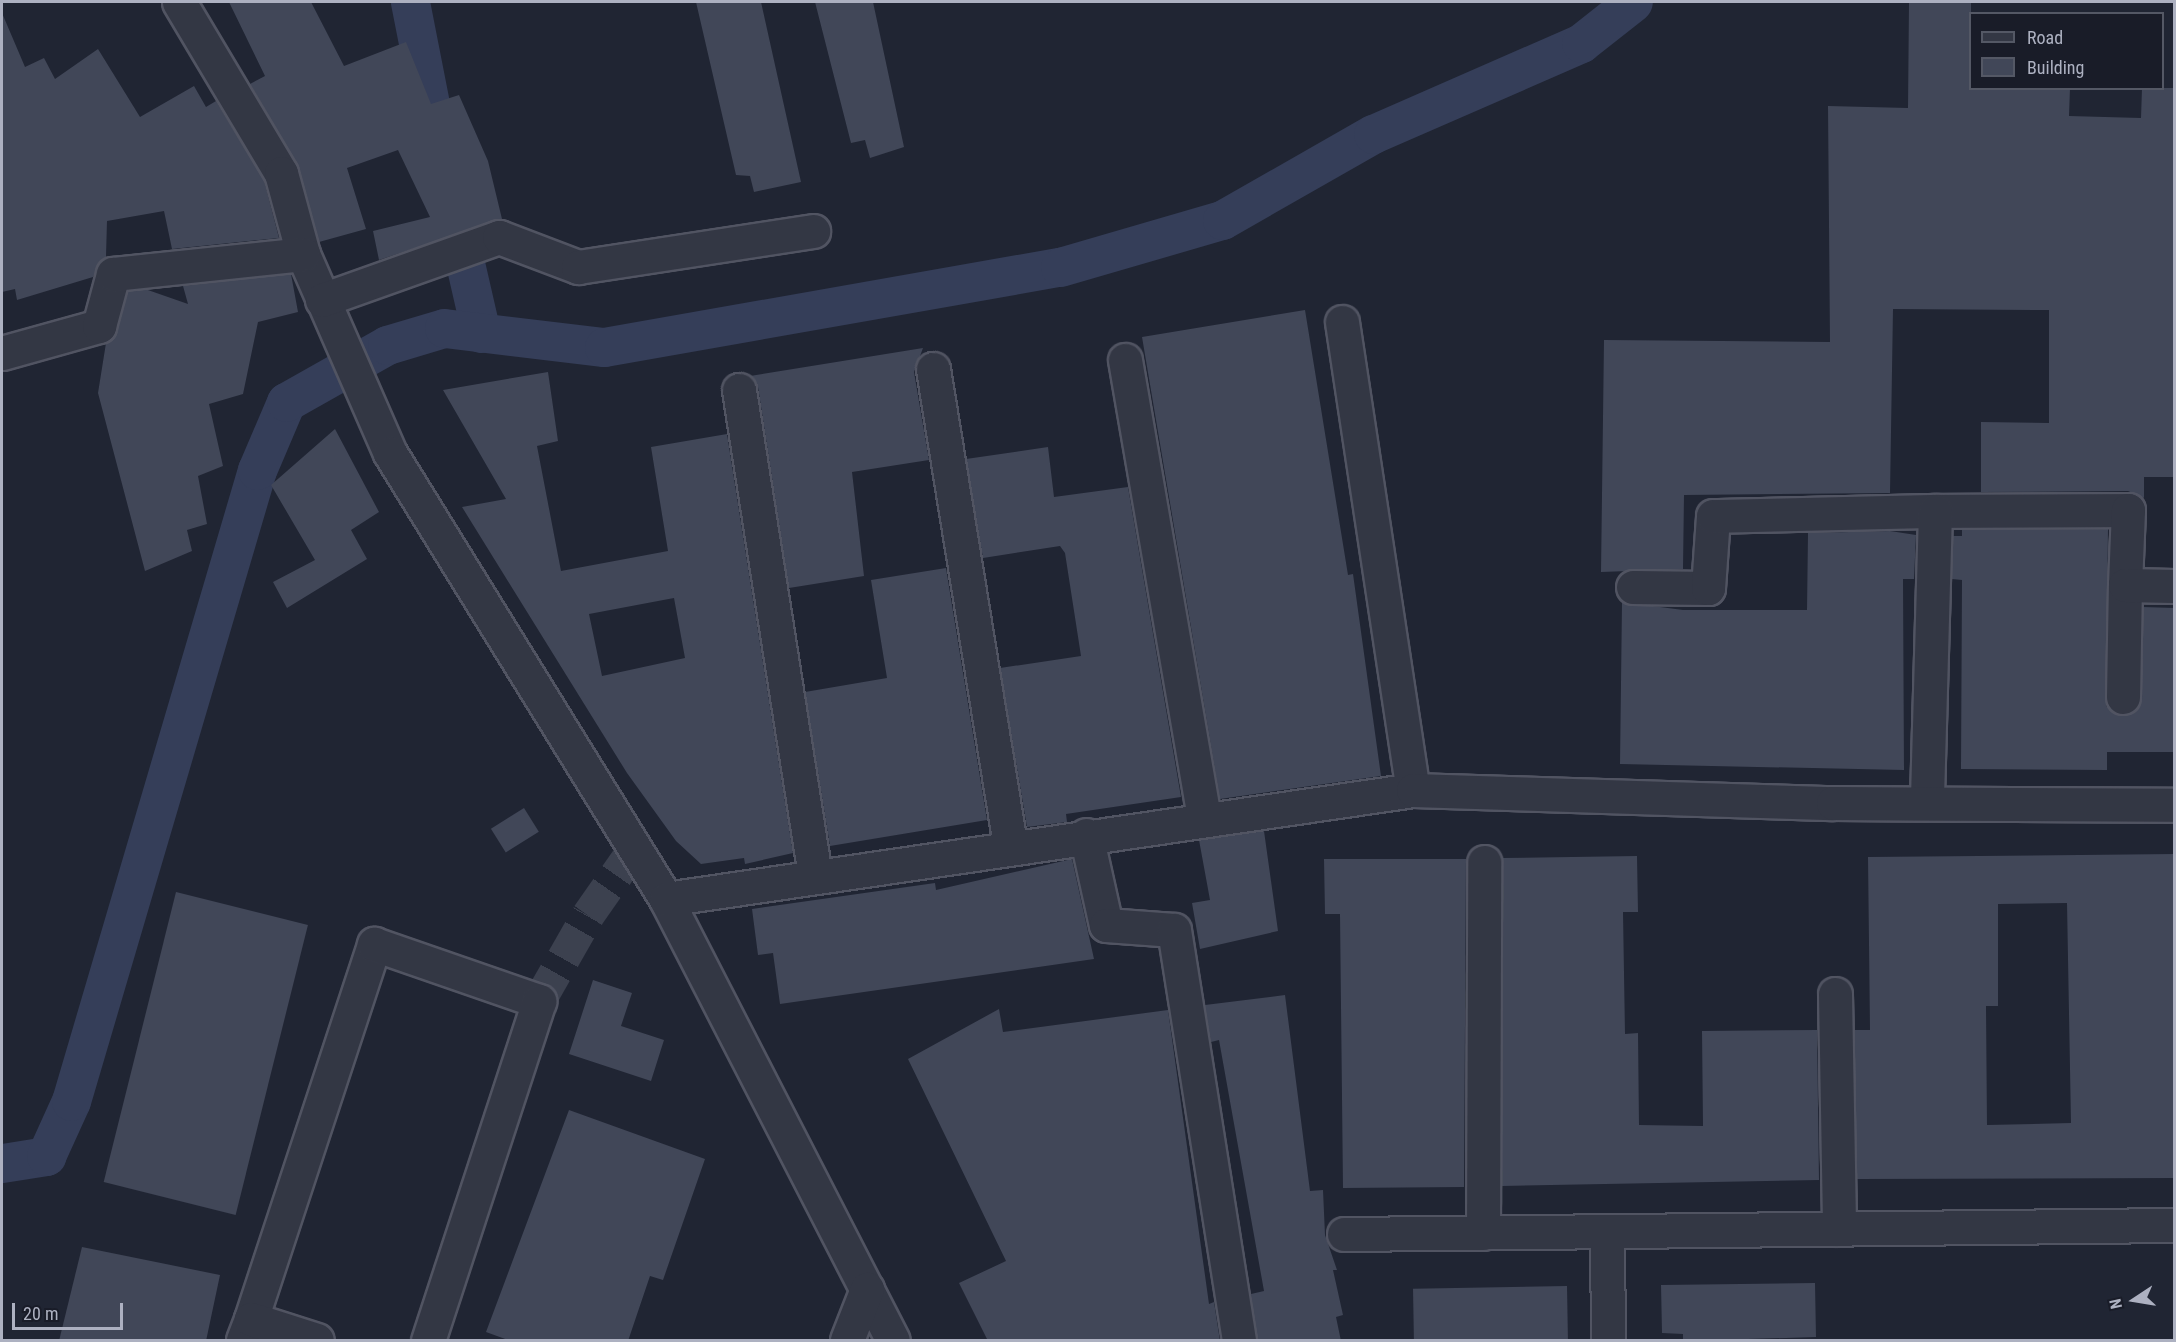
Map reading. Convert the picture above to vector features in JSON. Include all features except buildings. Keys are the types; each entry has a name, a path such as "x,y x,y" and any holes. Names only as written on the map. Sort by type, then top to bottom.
{"street":[{"path":"179,2 281,173 303,254 390,453 666,899 893,1341"},
{"path":"327,310 435,256 499,237 578,267 813,231"},
{"path":"2,353 99,326 113,273 303,254"},
{"path":"1342,322 1413,790"},
{"path":"1125,360 1204,818"},
{"path":"933,369 1010,846"},
{"path":"739,390 815,873"},
{"path":"1633,587 1708,588 1713,516 2128,510 2123,697"},
{"path":"1927,803 1935,511"},
{"path":"2125,585 2175,586"},
{"path":"666,899 815,873 1413,790 1927,803 2175,805"},
{"path":"1086,835 1106,925 1174,930 1239,1341"},
{"path":"1483,1233 1484,862"},
{"path":"317,1341 247,1330 374,944 539,1001 428,1341"},
{"path":"1835,994 1839,1229"},
{"path":"1344,1234 2175,1225"},
{"path":"1607,1232 1608,1341"},
{"path":"847,1341 867,1289"}],"waterway":[{"path":"410,2 437,140"},
{"path":"2,1163 46,1156 71,1101 257,470 286,402 387,345 444,328 604,347 1060,267 1222,220 1373,134 1581,43 1633,2"},
{"path":"454,215 481,333"}],"tunnel":[{"path":"539,1001 588,915 635,848"}]}
